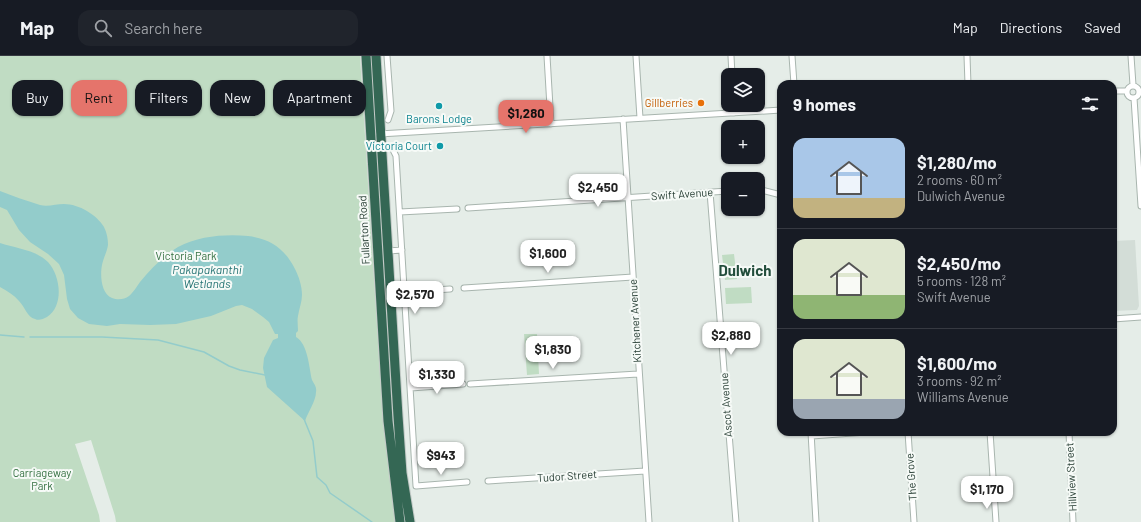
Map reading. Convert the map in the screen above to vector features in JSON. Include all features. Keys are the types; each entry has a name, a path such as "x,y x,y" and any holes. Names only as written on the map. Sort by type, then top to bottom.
{"highway":[{"name":"Fullarton Road","path":"366,56 388,421 400,522"},
{"name":"Fullarton Road","path":"376,56 402,466 410,522"},
{"path":"377,252 388,251"}],"street":[{"path":"387,56 391,111 388,120"},
{"path":"547,56 551,124"},
{"path":"636,56 640,118"},
{"path":"731,56 732,68"},
{"path":"792,56 794,80"},
{"path":"967,56 968,80"},
{"path":"1131,56 1133,86"},
{"path":"1127,91 1129,87 1133,86 1137,86 1140,90 1138,96 1134,100 1141,206"},
{"path":"1117,91 1127,91"},
{"path":"1127,91 1128,96 1141,103"},
{"path":"370,135 777,110"},
{"name":"Kitchener Avenue","path":"622,119 648,522"},
{"path":"392,150 396,156 416,486 468,482"},
{"name":"Swift Avenue","path":"468,208 721,191"},
{"path":"765,191 777,194"},
{"name":"Ascot Avenue","path":"710,192 736,522"},
{"path":"400,212 457,208"},
{"name":"Fullarton Road","path":"388,251 402,250"},
{"path":"464,288 633,277"},
{"path":"404,292 450,289"},
{"path":"1117,319 1141,317"},
{"path":"470,384 638,374"},
{"path":"411,388 463,384"},
{"path":"812,436 816,522"},
{"name":"The Grove","path":"908,436 914,522"},
{"path":"990,436 996,522"},
{"name":"Hillview Street","path":"1069,436 1073,522"},
{"name":"Tudor Street","path":"488,481 645,471"}],"shaded area":[{"path":"1135,240 1139,306 1137,310 1117,311 1117,241"}],"green space":[{"name":"Victoria Park","path":"0,56 360,56 362,80 273,80 273,116 364,116 383,422 395,522 116,522 91,440 75,444 100,522 0,522"},
{"path":"734,254 737,279 725,280 722,255"},
{"path":"751,287 752,303 726,304 725,288"},
{"path":"524,334 537,334 539,374 527,375"}],"water":[{"name":"Pakapakanthi Wetlands","path":"0,191 43,206 70,204 87,211 97,218 104,227 108,240 101,269 102,284 108,296 116,299 123,299 129,296 144,277 162,259 178,247 195,240 230,235 248,236 270,242 276,246 291,262 298,275 301,288 302,298 296,337 300,340 306,350 312,380 316,390 315,399 305,421 267,387 263,368 264,358 273,340 278,338 278,334 275,334 269,322 263,317 252,309 242,305 211,316 176,324 120,324 107,326 89,324 78,318 70,309 67,299 64,275 59,264 48,254 30,242 19,230 7,210 0,207"},
{"path":"0,243 38,255 48,262 52,268 56,275 59,291 56,306 47,317 40,320 32,318 17,299 0,287"}],"waterway":[{"path":"0,335 24,337"},
{"path":"30,337 102,337 158,340 204,352 229,366 240,370 265,375"},
{"path":"304,419 313,441 317,477 326,485 330,493 372,522"}],"place":[{"name":"Gillberries","path":"701,103"},
{"name":"Barons Lodge","path":"439,106"},
{"name":"Victoria Court","path":"440,146"}],"district":[{"name":"Dulwich","path":"745,271"}],"park label":[{"name":"Carriageway Park","path":"42,479"}]}
